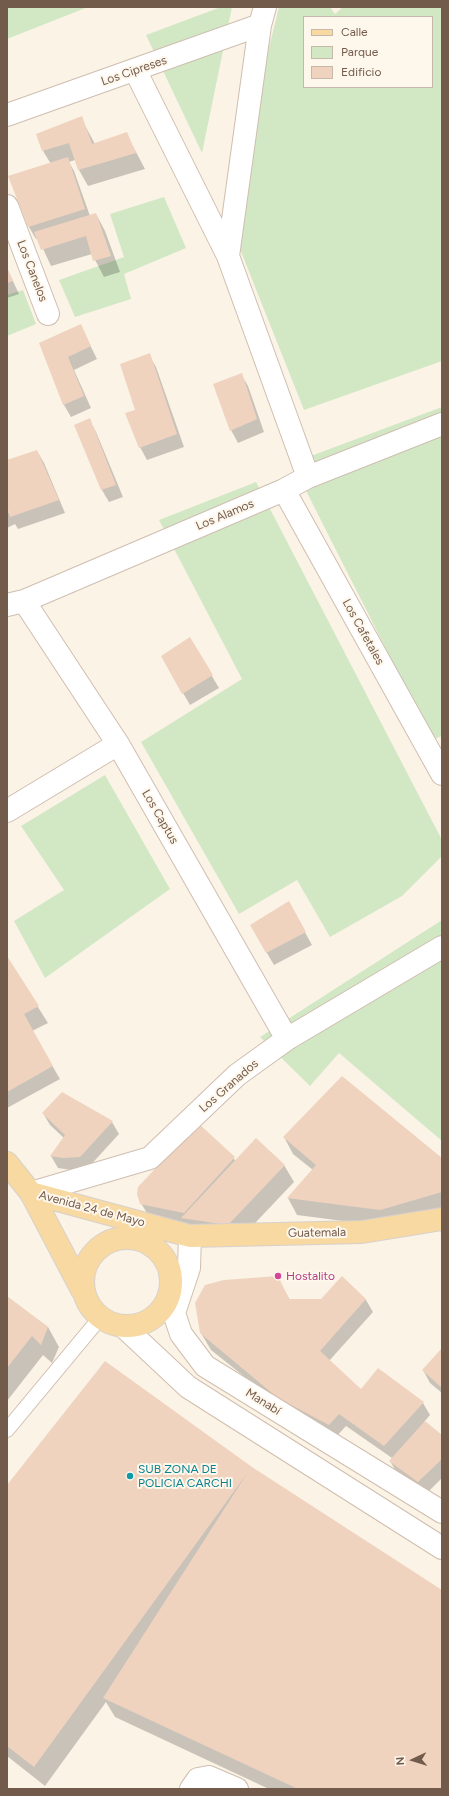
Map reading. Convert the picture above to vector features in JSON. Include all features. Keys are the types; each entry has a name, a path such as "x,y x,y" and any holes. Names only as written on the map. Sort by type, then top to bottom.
{"main road":[{"name":"Avenida 24 de Mayo","path":"7,1163 31,1193 190,1236"},
{"path":"31,1193 89,1306 100,1318 111,1325 124,1327 140,1326 153,1319 163,1308 170,1295 171,1278 166,1262 156,1248 142,1240 125,1237 109,1241 96,1249 87,1261 82,1276 82,1290"},
{"name":"Guatemala","path":"190,1236 362,1232 442,1219"}],"street":[{"name":"Los Cipreses","path":"7,114 135,70 263,16"},
{"name":"Los Cipreses","path":"228,256 263,16"},
{"path":"135,70 228,256 308,477"},
{"name":"Los Canelos","path":"7,206 48,314"},
{"name":"Los Alamos","path":"16,603 284,490 308,477 442,424"},
{"name":"Los Cafetales","path":"284,490 442,774"},
{"name":"Los Captus","path":"16,603 118,744 287,1039"},
{"path":"7,811 118,744"},
{"name":"Los Granados","path":"31,1193 150,1158 237,1075 287,1039 442,947"},
{"name":"Manabí","path":"190,1236 189,1268 174,1312 181,1334 205,1366 442,1512"},
{"path":"124,1327 188,1387 442,1548"},
{"path":"191,1789 198,1779 209,1778 237,1789"}],"lane":[{"path":"7,1430 100,1318"}],"green space":[{"path":"7,7 88,7 7,39"},
{"path":"221,7 232,7 202,153 146,35"},
{"path":"279,7 330,7 335,14 343,7 442,7 442,361 304,410 236,239 240,166"},
{"path":"164,197 186,248 124,274 131,299 75,317 59,280 124,257 110,214"},
{"path":"23,290 36,324 7,336 7,295"},
{"path":"442,407 442,736 432,740 292,463"},
{"path":"256,482 442,840 442,856 402,896 330,937 297,880 239,914 141,742 242,679 159,520"},
{"path":"105,775 170,889 45,978 14,921 64,890 21,826"},
{"path":"442,920 442,1141 339,1053 310,1086 260,1037"}],"building":[{"path":"82,116 92,144 127,132 136,153 78,170 69,143 42,151 36,134"},
{"path":"68,157 85,209 28,227 8,176"},
{"path":"96,213 111,256 93,261 86,236 41,250 34,232"},
{"path":"7,269 13,281 7,283"},
{"path":"81,324 91,346 68,357 84,396 63,405 39,343"},
{"path":"150,353 177,434 139,448 125,413 135,410 120,364"},
{"path":"242,373 257,419 230,431 213,384"},
{"path":"90,418 116,485 101,490 74,425"},
{"path":"37,450 59,500 10,517 7,507 7,460"},
{"path":"190,637 213,675 182,694 161,656"},
{"path":"289,901 306,932 266,953 250,925"},
{"path":"7,956 39,1006 24,1014 53,1066 7,1092"},
{"path":"342,1076 442,1158 442,1192 380,1210 287,1198 316,1165 283,1137"},
{"path":"62,1092 113,1121 80,1157 63,1158 50,1156 65,1135 42,1113"},
{"path":"198,1123 235,1157 184,1213 140,1204 137,1194 138,1187"},
{"path":"256,1138 285,1165 228,1225 181,1218"},
{"path":"278,1276 289,1299 321,1299 342,1276 366,1299 320,1351 361,1389 378,1368 424,1402 384,1446 339,1414 329,1425 278,1398 200,1333 195,1303 205,1285 224,1280"},
{"path":"7,1296 48,1327 41,1345 32,1336 7,1368"},
{"path":"442,1348 442,1388 422,1370"},
{"path":"105,1361 252,1467 442,1590 442,1789 298,1789 103,1698 248,1472 34,1767 7,1746 7,1485"},
{"path":"425,1421 442,1435 442,1459 418,1482 389,1461"}],"place":[{"name":"Hostalito","path":"278,1276"},
{"name":"SUB ZONA DE POLICIA CARCHI","path":"130,1476"}]}
